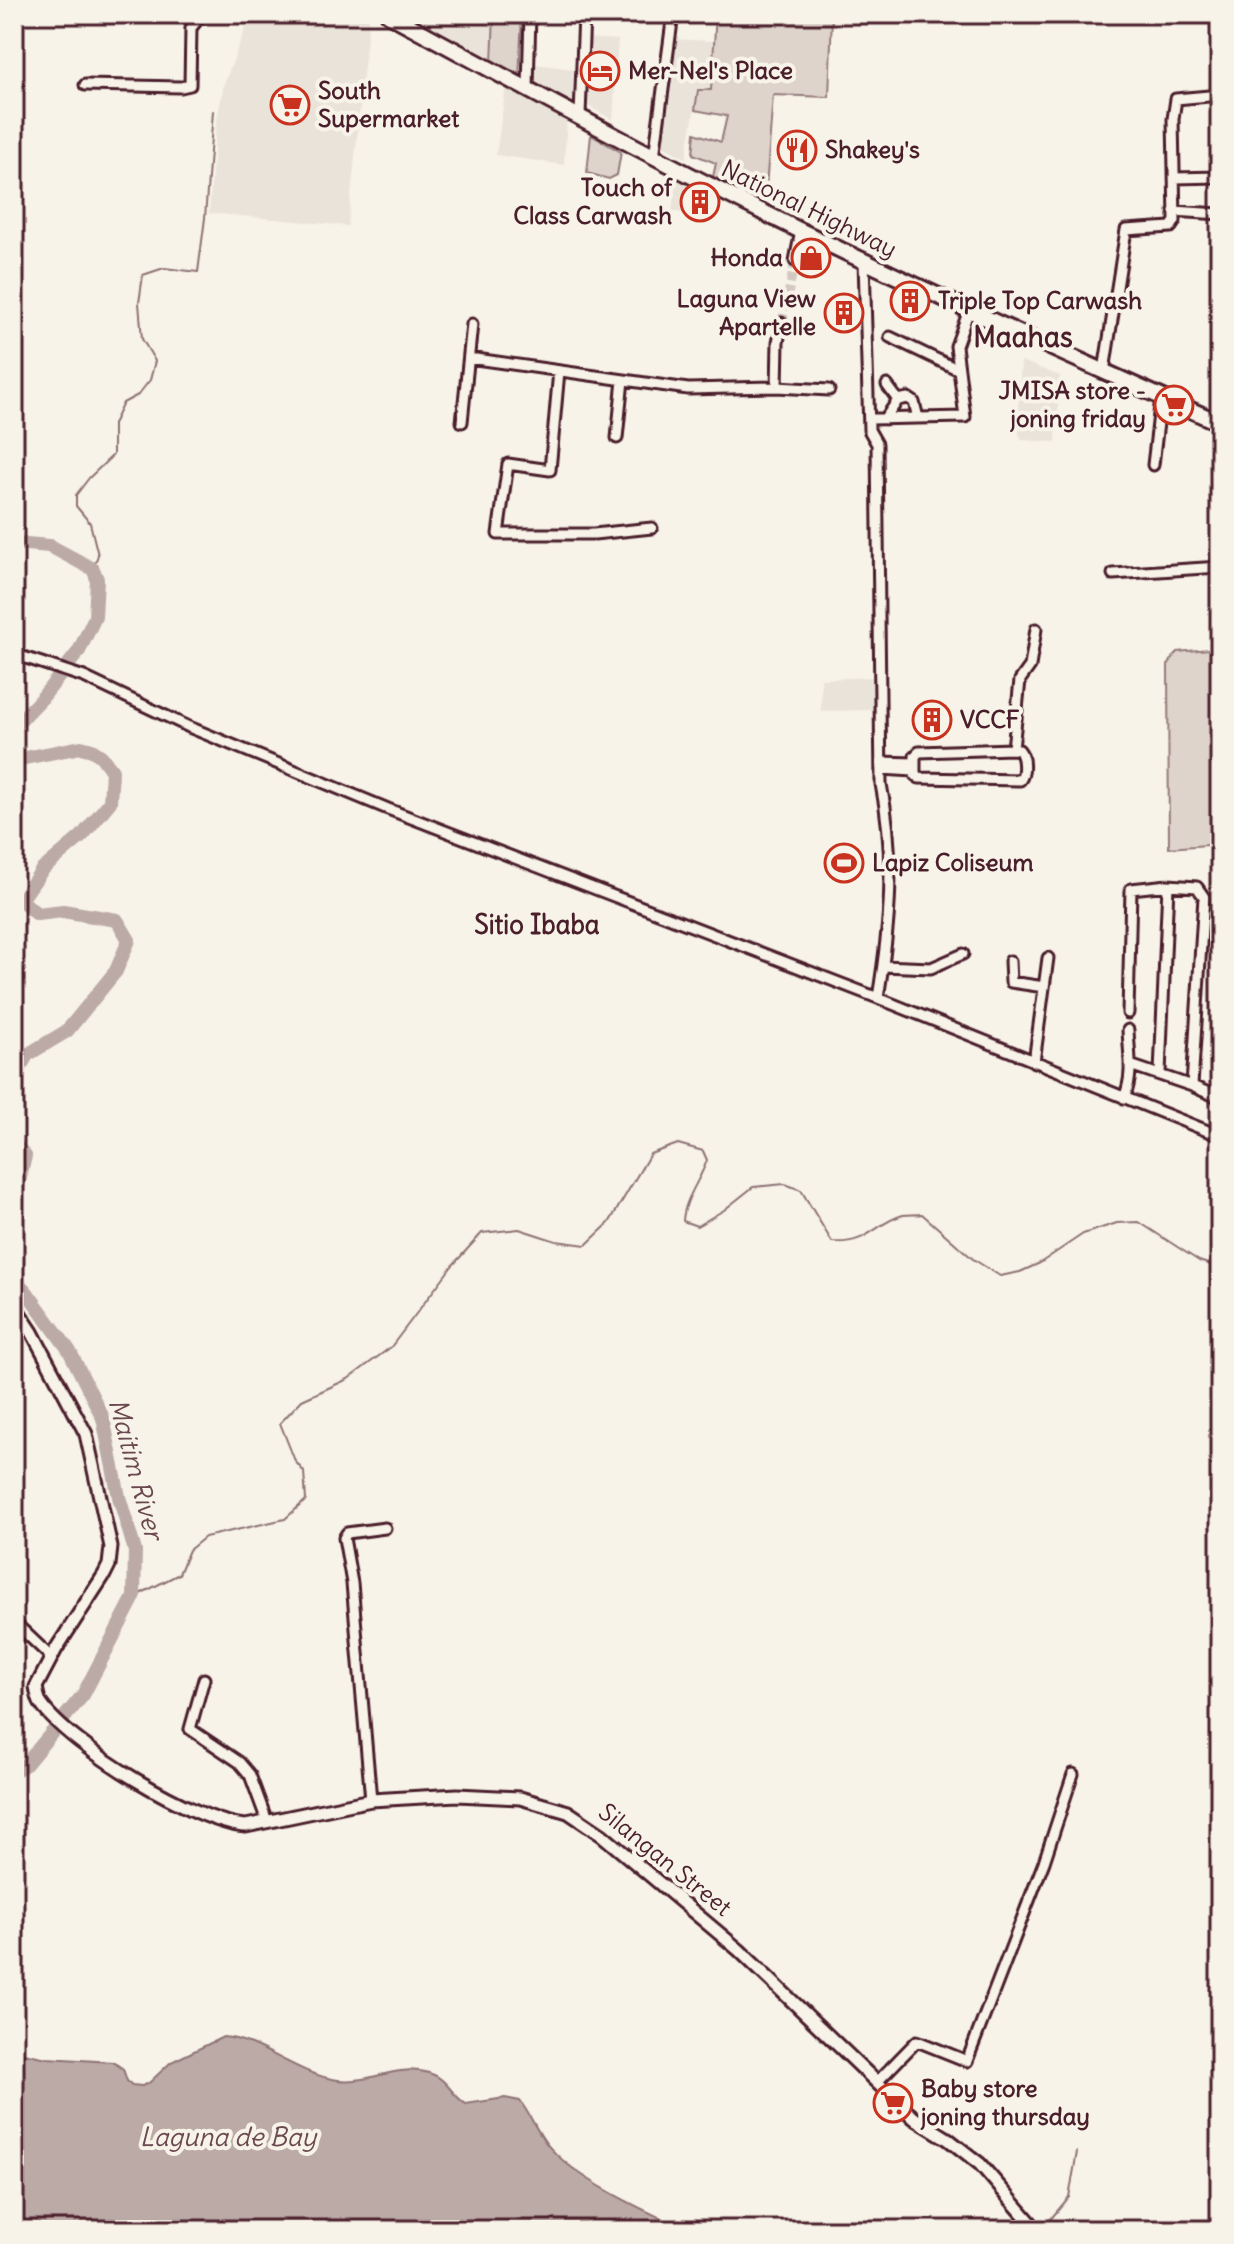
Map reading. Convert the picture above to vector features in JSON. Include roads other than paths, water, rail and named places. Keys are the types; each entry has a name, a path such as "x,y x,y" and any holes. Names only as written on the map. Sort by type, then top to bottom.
{"main road":[{"name":"National Highway","path":"388,14 654,157 801,231 1220,423"}],"street":[{"path":"85,85 190,85 191,28 202,14"},
{"path":"528,88 530,14"},
{"path":"580,115 584,14"},
{"path":"654,157 673,14"},
{"path":"1104,371 1126,230 1171,227 1175,221 1173,119 1176,99 1220,95"},
{"path":"1174,178 1220,177"},
{"path":"1174,211 1220,214"},
{"path":"795,261 801,231"},
{"path":"864,261 869,430 877,444 881,765 890,906 878,998"},
{"path":"870,419 965,417 956,339 969,310"},
{"path":"777,387 778,342 782,323"},
{"path":"462,422 472,324"},
{"path":"890,337 959,370"},
{"path":"469,358 688,389 777,387 829,390"},
{"path":"559,371 550,470 508,464 498,534 594,534 652,528"},
{"path":"617,438 623,380"},
{"path":"887,385 898,400"},
{"path":"1153,465 1161,397"},
{"path":"885,419 898,400 908,398 914,402 918,418"},
{"path":"1113,574 1220,567"},
{"path":"1013,749 1020,680 1030,666 1036,629"},
{"path":"14,654 84,677 189,727 388,809 878,998 1220,1136"},
{"path":"1013,749 1023,755 1023,777 1020,780 919,778 915,776 914,767 915,756 919,752 1013,749"},
{"path":"881,765 914,767"},
{"path":"1128,1013 1131,889 1168,885 1197,887 1204,897 1192,1086"},
{"path":"1160,1073 1168,885"},
{"path":"883,966 931,968 963,954"},
{"path":"1034,1062 1048,958"},
{"path":"1010,961 1011,982 1044,987"},
{"path":"1124,1098 1130,1079 1128,1030"},
{"path":"1130,1065 1160,1073 1220,1098"},
{"path":"14,1305 32,1332 86,1434 111,1547 109,1565 104,1575 51,1657 14,1622"},
{"path":"371,1800 352,1583 344,1538 347,1533 385,1528"},
{"name":"Silangan Street","path":"51,1657 36,1687 39,1701 54,1719 126,1775 212,1819 232,1825 246,1826 371,1800 457,1795 520,1798 568,1812 602,1835 739,1950 914,2118 980,2164 1037,2230"},
{"path":"204,1679 190,1729 239,1762 250,1775 267,1821"},
{"path":"877,2082 917,2041 967,2061 1044,1862 1073,1774"}],"water":[{"name":"Laguna de Bay","path":"223,2037 250,2044 322,2077 349,2080 406,2070 417,2071 435,2075 466,2104 505,2098 520,2101 546,2143 574,2169 611,2193 687,2230 14,2230 14,2051 47,2058 113,2062 123,2069 127,2081 142,2086 171,2062"}],"waterway":[{"path":"93,569 98,555 90,523 76,506 76,495 113,455 113,424 123,403 138,395 150,380 155,361 142,339 139,303 143,275 164,268 198,272 213,111"},
{"name":"Maitim River","path":"14,543 50,546 93,569 97,579 95,617 79,651 42,698 14,727"},
{"name":"Maitim River","path":"14,754 25,758 81,747 101,756 112,771 110,802 82,836 42,870 21,900 37,914 63,911 117,920 129,940 116,971 67,1031 27,1055 14,1078"},
{"name":"Maitim River","path":"14,1143 25,1156 14,1204"},
{"path":"134,1597 179,1574 189,1550 205,1537 285,1519 306,1500 304,1472 295,1461 280,1423 302,1400 348,1379 391,1347 452,1266 482,1233 519,1229 556,1241 586,1245 609,1223 650,1154 678,1144 703,1151 707,1160 684,1213 683,1221 697,1226 753,1187 785,1184 801,1190 832,1242 863,1237 903,1215 922,1214 973,1259 1000,1276 1040,1263 1083,1234 1117,1223 1139,1222 1199,1261 1220,1268"},
{"name":"Maitim River","path":"14,1280 26,1291 69,1350 103,1418 119,1497 135,1551 134,1597 83,1695 26,1764 14,1771"},
{"path":"1044,2227 1069,2197 1077,2152"}],"tunnel":[{"path":"782,323 795,261"}],"place":[{"name":"Mer-Nel's Place","path":"600,71"},
{"name":"South Supermarket","path":"290,105"},
{"name":"Shakey's","path":"797,150"},
{"name":"Touch of Class Carwash","path":"700,202"},
{"name":"Honda","path":"811,258"},
{"name":"Triple Top Carwash","path":"910,301"},
{"name":"Laguna View Apartelle","path":"844,313"},
{"name":"JMISA store - joning friday","path":"1174,405"},
{"name":"VCCF","path":"932,720"},
{"name":"Lapiz Coliseum","path":"844,863"},
{"name":"Baby store joning thursday","path":"893,2103"}],"district":[{"name":"Maahas","path":"1023,337"},
{"name":"Sitio Ibaba","path":"537,925"}]}
